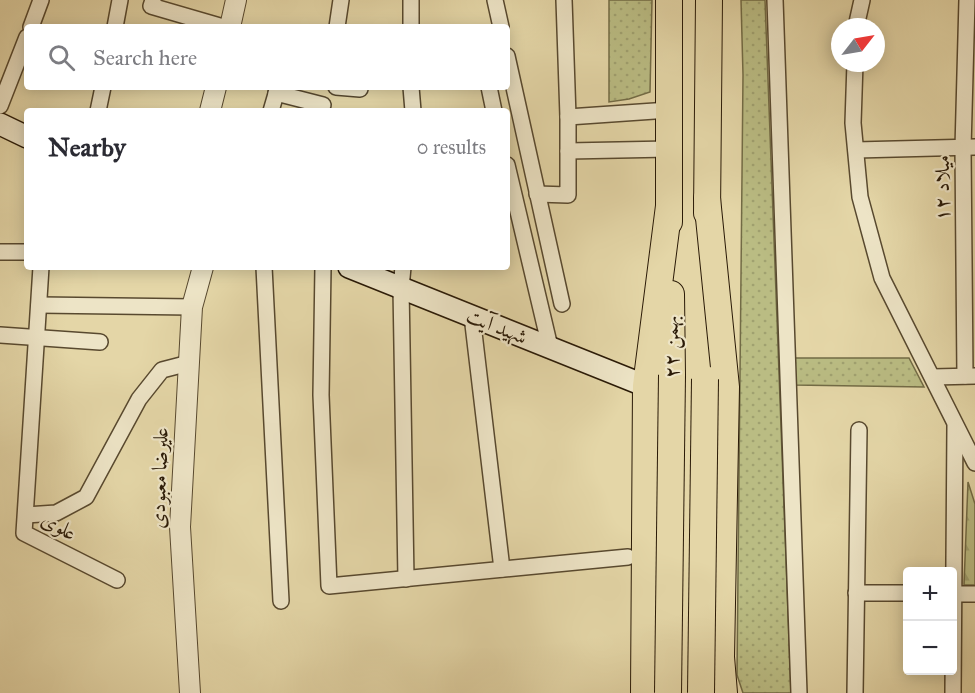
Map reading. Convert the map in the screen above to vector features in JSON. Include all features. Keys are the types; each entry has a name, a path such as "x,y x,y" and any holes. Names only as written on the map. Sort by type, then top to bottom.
{"highway":[{"name":"۲۲ بهمن","path":"668,693 672,375 669,0"},
{"name":"۲۲ بهمن","path":"701,693 709,0"},
{"path":"707,198 726,387 721,657 724,693"},
{"path":"644,693 646,386 669,206"},
{"path":"644,657 655,668 668,674 683,676 704,671 721,657"}],"main road":[{"path":"0,124 24,135"},
{"path":"0,141 24,144"},
{"name":"شهید آیت","path":"364,270 402,277 472,316 646,386"}],"street":[{"path":"32,24 41,0"},
{"path":"116,24 120,0"},
{"path":"153,0 151,6 213,24"},
{"path":"231,24 236,0"},
{"path":"337,24 341,0"},
{"path":"411,0 411,24"},
{"path":"495,0 500,24"},
{"path":"537,194 568,195 564,0"},
{"path":"775,0 799,693"},
{"path":"858,18 862,0"},
{"name":"میلاد ۱۲","path":"967,0 970,376"},
{"path":"0,106 24,45"},
{"path":"510,70 562,304"},
{"path":"855,72 853,123 860,197 882,278 975,464"},
{"path":"99,108 102,90"},
{"path":"211,108 215,90"},
{"path":"272,108 277,90 322,108 325,90"},
{"path":"411,90 413,108"},
{"path":"490,90 494,108"},
{"path":"568,117 669,110"},
{"path":"856,150 969,147"},
{"path":"568,151 669,149"},
{"path":"510,178 550,347"},
{"path":"0,252 24,252"},
{"name":"علوی","path":"41,270 24,533 117,580"},
{"name":"علیرضا معبودی","path":"190,693 180,527 192,307 202,270"},
{"path":"264,270 281,601"},
{"path":"323,270 321,395 329,586 628,557"},
{"path":"402,277 406,579"},
{"path":"39,305 192,307"},
{"path":"472,316 502,569"},
{"path":"0,335 100,342"},
{"path":"26,515 56,513 86,497 139,399 162,370 189,363"},
{"path":"933,376 970,376"},
{"path":"954,567 956,422"},
{"path":"855,693 859,430"},
{"path":"856,593 903,593"},
{"path":"957,594 975,594"},
{"path":"953,693 954,621"}],"green space":[{"path":"609,0 652,0 650,92 629,99 609,102"},
{"path":"741,0 765,0 791,693 743,693 737,675 743,75"},
{"path":"792,358 909,358 924,387 794,385"},
{"path":"968,482 975,504 975,585 964,585"}]}
